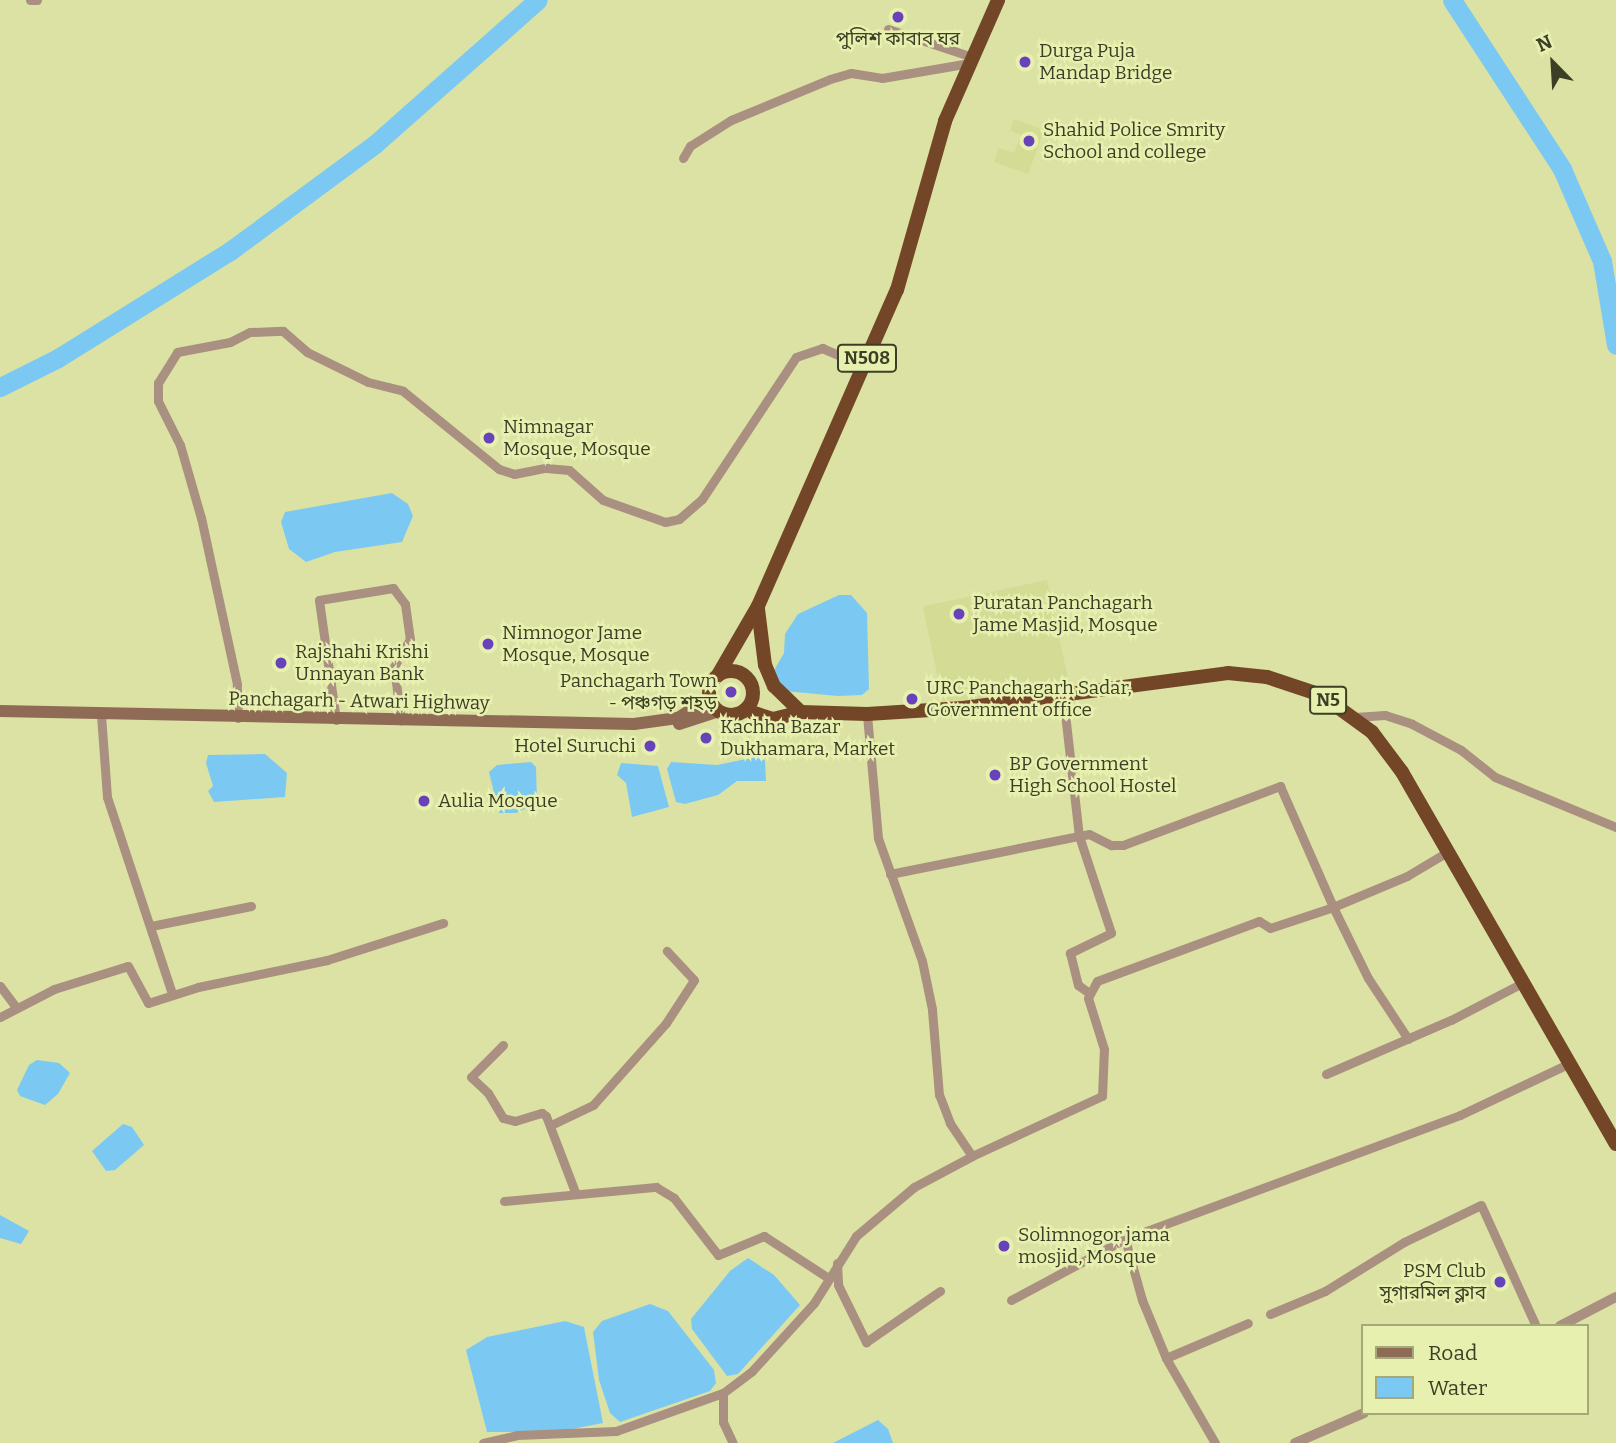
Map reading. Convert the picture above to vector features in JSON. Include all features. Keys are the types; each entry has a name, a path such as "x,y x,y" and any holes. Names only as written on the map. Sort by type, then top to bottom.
{"highway":[{"name":"N508","path":"736,649 758,606 908,261 935,152 998,0"},
{"path":"736,649 718,676 709,697 719,711 729,715 752,713 780,719 801,712 791,699 774,686 765,665 758,606"},
{"path":"736,649 753,695 752,713"},
{"path":"718,676 734,671 744,675"},
{"name":"N5","path":"801,712 867,714 1063,696 1210,674 1247,674 1303,688 1355,717 1402,772 1616,1144"}],"main road":[{"name":"Panchagarh - Atwari Highway","path":"0,711 336,720 661,723 684,715 709,697"},
{"path":"661,723 681,724 719,711"}],"street":[{"path":"30,0 37,0"},
{"path":"888,29 971,60"},
{"path":"682,158 690,146 731,120 830,79 851,73 882,78 971,60"},
{"path":"238,718 237,684 201,518 180,445 158,401 158,383 177,352 230,342 250,332 283,331 307,352 368,382 403,391 499,469 514,474 546,468 569,470 603,500 665,522 679,519 702,499 796,357 812,348 822,348 864,366"},
{"path":"336,720 319,600 393,588 405,604 410,639 394,667 401,721"},
{"path":"483,1443 517,1435 616,1431 723,1393 781,1341 814,1303 827,1277 856,1237 894,1202 972,1156 1102,1096 1104,1049 1088,993 1078,985 1070,953 1111,933 1079,836 1063,696"},
{"path":"867,714 875,825 922,961 935,1035 939,1095 972,1156"},
{"path":"101,715 104,783 172,994"},
{"path":"1355,717 1385,715 1412,724 1461,750 1495,777 1616,827"},
{"path":"890,874 1079,836 1123,845 1280,786 1333,907 1368,978 1408,1039"},
{"path":"1088,993 1097,981 1117,972 1259,921 1270,929 1333,907 1407,876 1449,851"},
{"path":"151,926 251,906"},
{"path":"0,1017 54,989 128,967 143,1000 327,960 443,923"},
{"path":"551,1125 593,1105 666,1023 694,980 667,951"},
{"path":"1326,1074 1408,1039 1524,982"},
{"path":"0,986 16,1007"},
{"path":"503,1045 471,1077 488,1093 503,1118 515,1121 542,1113 551,1125 575,1192"},
{"path":"1010,1300 1125,1239 1460,1115 1570,1063"},
{"path":"504,1201 575,1192 604,1194 635,1186 656,1187 674,1198 718,1255 764,1236 827,1277"},
{"path":"1270,1314 1325,1291 1404,1242 1481,1205 1535,1324"},
{"path":"1125,1239 1142,1300 1166,1358 1215,1443"},
{"path":"837,1263 838,1285 866,1342 940,1291"},
{"path":"1564,1324 1616,1297"},
{"path":"1166,1358 1248,1323"},
{"path":"723,1393 723,1422 733,1443"},
{"path":"1295,1443 1360,1415"}],"shaded area":[{"name":"Shahid Police Smrity School and college","path":"1014,119 1044,130 1028,174 994,162 999,148 1014,153 1021,135 1010,130"},
{"path":"1047,580 1069,683 945,709 923,606"}],"water":[{"path":"392,493 408,504 413,516 402,542 335,552 306,562 289,549 281,522 285,512"},
{"path":"839,595 851,595 867,613 869,689 862,695 838,696 784,691 772,674 784,653 785,634 798,614"},
{"path":"265,754 287,773 285,797 214,802 208,791 213,786 206,763 208,755"},
{"path":"756,757 765,760 766,781 737,781 718,795 685,804 676,802 667,769 671,762 717,765"},
{"path":"531,762 536,767 537,803 516,813 499,813 489,772 497,765"},
{"path":"621,763 658,766 669,807 632,817 626,783 617,775"},
{"path":"37,1060 59,1063 70,1073 58,1094 45,1105 20,1096 17,1090 29,1065"},
{"path":"123,1124 132,1127 144,1145 115,1170 106,1171 92,1151"},
{"path":"0,1215 29,1231 21,1244 0,1238"},
{"path":"748,1258 774,1275 800,1305 738,1374 727,1376 692,1329 691,1319 730,1271"},
{"path":"650,1304 668,1311 714,1370 716,1383 710,1391 620,1422 610,1413 599,1380 593,1332 602,1321"},
{"path":"565,1321 584,1327 603,1423 557,1432 487,1432 466,1350 487,1337"},
{"path":"878,1420 888,1429 893,1443 833,1443"}],"waterway":[{"path":"0,387 58,358 230,251 375,144 538,0"},
{"path":"1452,0 1562,169 1602,261 1616,345"}],"place":[{"name":"পুলিশ কাবাব ঘর","path":"898,17"},
{"name":"Durga Puja Mandap Bridge","path":"1025,62"},
{"name":"Shahid Police Smrity School and college","path":"1029,141"},
{"name":"Nimnagar Mosque, Mosque","path":"489,438"},
{"name":"Puratan Panchagarh Jame Masjid, Mosque","path":"959,614"},
{"name":"Nimnogor Jame Mosque, Mosque","path":"488,644"},
{"name":"Rajshahi Krishi Unnayan Bank","path":"281,663"},
{"name":"Panchagarh Town - পঞ্চগড় শহড়","path":"731,692"},
{"name":"URC Panchagarh Sadar, Government office","path":"912,699"},
{"name":"Kachha Bazar Dukhamara, Market","path":"706,738"},
{"name":"Hotel Suruchi","path":"650,746"},
{"name":"BP Government High School Hostel","path":"995,775"},
{"name":"Aulia Mosque","path":"424,801"},
{"name":"Solimnogor jama mosjid, Mosque","path":"1004,1246"},
{"name":"PSM Club সুগারমিল ক্লাব","path":"1500,1282"}]}
